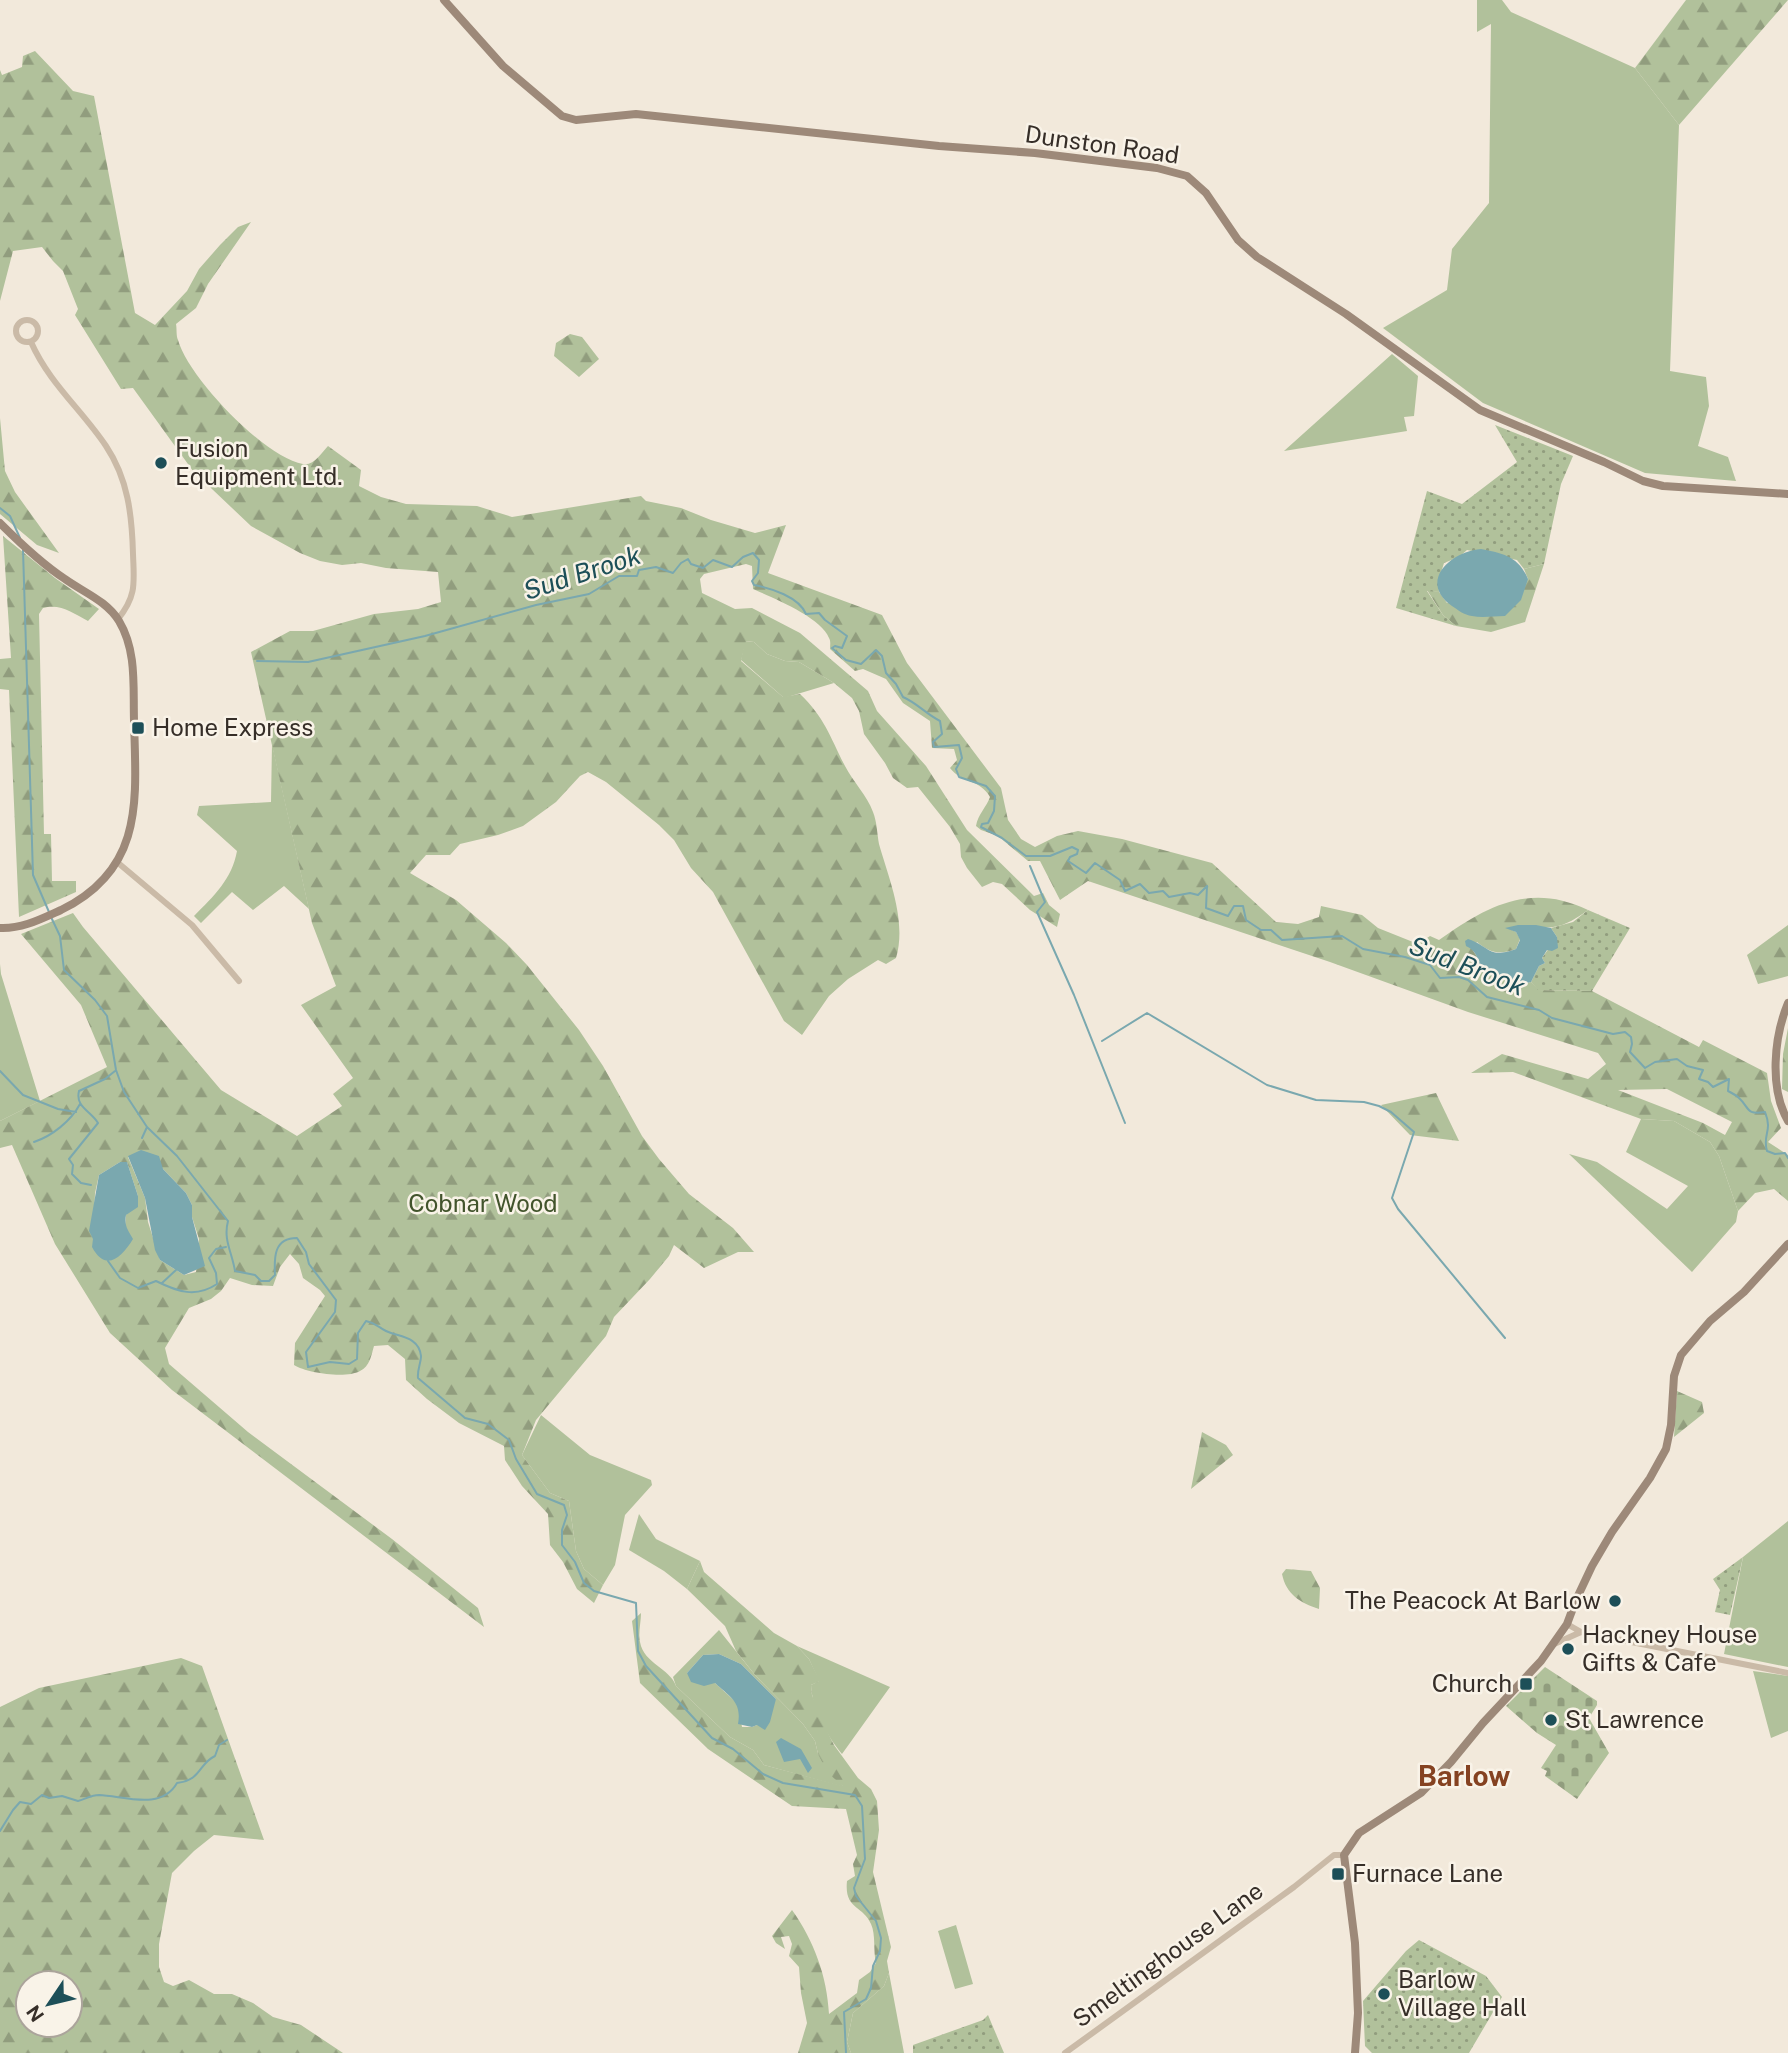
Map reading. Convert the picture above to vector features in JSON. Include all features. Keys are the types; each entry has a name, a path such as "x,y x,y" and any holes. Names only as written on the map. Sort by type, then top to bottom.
{"main road":[{"name":"Dunston Road","path":"444,0 503,66 562,116 576,120 636,114 939,146 1035,153 1157,168 1187,176 1206,193 1238,240 1256,257 1346,314 1480,410 1643,481 1663,486 1788,494"},
{"path":"0,523 64,579 92,595 118,619 124,631 132,660 135,800 131,829 117,862 87,894 38,920 11,929 0,928"},
{"path":"1788,1003 1777,1051 1777,1089 1781,1109 1788,1121"},
{"path":"1355,2053 1358,2013 1355,1943 1344,1855 1359,1833 1420,1793 1541,1661 1567,1624 1592,1566 1612,1532 1650,1478 1666,1449 1671,1425 1674,1376 1681,1355 1710,1321 1744,1292 1788,1244"}],"street":[{"path":"31,342 41,363 63,395 105,445 124,485 132,513 134,584 129,606 118,619"},
{"path":"117,862 192,925 239,981"},
{"path":"1567,1624 1581,1632 1788,1673"},
{"path":"1552,1645 1581,1632"},
{"name":"Smeltinghouse Lane","path":"1065,2053 1334,1855 1344,1855"}],"green space":[{"path":"1477,0 1502,0 1511,12 1635,68 1679,125 1670,371 1706,377 1709,406 1698,446 1728,457 1736,481 1645,473 1483,403 1383,328 1447,290 1452,249 1489,203 1491,24 1477,32"},
{"path":"1686,0 1788,0 1679,125 1635,68"},
{"name":"Cobnar Wood","path":"35,51 73,91 94,96 135,313 155,325 187,291 199,269 220,245 238,227 251,222 208,284 196,308 176,324 177,338 196,374 212,394 249,432 269,447 287,458 307,464 314,461 328,446 361,470 359,486 381,497 406,504 477,506 512,517 641,496 646,501 681,508 755,533 786,525 768,573 882,615 907,663 1001,788 1008,820 1021,839 1035,847 1057,836 1078,831 1122,839 1212,863 1276,922 1298,924 1319,917 1321,906 1362,915 1378,928 1418,944 1430,936 1439,940 1492,908 1528,898 1567,902 1588,910 1572,921 1558,926 1522,925 1510,929 1516,932 1520,939 1516,949 1495,952 1477,942 1472,949 1489,975 1519,985 1531,982 1539,990 1592,991 1699,1047 1703,1040 1767,1073 1771,1101 1781,1128 1768,1142 1788,1155 1788,1201 1774,1189 1755,1193 1738,1211 1719,1156 1710,1142 1674,1121 1641,1119 1513,1072 1471,1073 1502,1054 1588,1079 1606,1064 1598,1053 1468,1012 1330,962 1088,881 1060,900 1040,861 1028,861 998,836 976,826 990,797 981,787 954,773 950,768 957,760 954,749 932,748 930,721 903,703 886,679 863,669 855,671 830,649 829,638 817,623 796,609 753,589 752,566 746,564 704,574 700,579 702,593 735,609 752,608 800,633 868,691 877,711 926,766 967,830 1034,896 1043,893 1049,905 1060,914 1057,927 1030,910 1002,884 993,882 982,887 961,857 960,844 950,827 918,787 907,788 893,778 864,734 859,711 852,698 834,683 799,662 785,661 767,654 754,642 746,641 741,661 783,697 800,694 821,720 848,772 867,800 874,816 898,915 899,944 896,958 886,964 878,960 848,979 829,996 802,1035 784,1021 713,892 691,868 674,840 606,782 588,772 580,776 556,802 523,826 460,844 450,855 426,855 410,873 456,900 527,965 579,1030 603,1066 642,1136 659,1159 689,1194 733,1228 754,1252 738,1252 704,1268 674,1245 669,1256 650,1279 614,1317 606,1336 536,1420 522,1455 550,1493 569,1501 576,1551 584,1569 603,1585 594,1603 577,1589 563,1562 550,1545 548,1514 522,1486 505,1460 504,1446 459,1423 427,1399 406,1380 405,1359 388,1345 374,1346 366,1366 346,1375 327,1374 294,1365 295,1343 325,1296 303,1278 299,1264 290,1254 280,1267 273,1286 252,1285 230,1278 211,1299 189,1308 165,1348 169,1364 248,1432 392,1539 478,1608 484,1627 172,1390 110,1333 55,1244 12,1145 0,1148 0,1121 107,1067 81,1005 21,934 73,913 221,1090 297,1136 342,1106 333,1094 353,1078 301,1005 336,986 312,923 251,652 290,631 313,631 374,614 418,609 441,602 438,572 320,561 251,526 193,471 133,388 121,389 75,315 78,309 63,271 42,247 13,251 0,301 0,70 2,75 22,67 23,56","holes":["1667,1089 1732,1122 1725,1135 1703,1123 1618,1090","128,1157 163,1169 186,1193 192,1205 192,1217 199,1239 196,1272 184,1275 160,1260 148,1222 145,1198","120,1162 127,1162 138,1196 126,1215 125,1227 93,1239 95,1193 99,1175"]},
{"path":"570,334 582,337 599,359 579,377 554,356 556,343"},
{"path":"1392,354 1418,376 1414,416 1404,417 1407,431 1284,451"},
{"path":"0,418 5,471 15,492 59,553 37,545 0,514"},
{"path":"1495,425 1573,456 1561,484 1544,564 1524,569 1517,560 1467,550 1459,557 1444,563 1438,582 1439,592 1427,591 1443,615 1456,626 1396,608 1427,491 1462,504 1517,462"},
{"path":"3,536 99,609 88,621 55,607 43,608 39,614 44,834 51,834 52,881 76,881 76,892 19,917 9,690 0,689 0,659 11,658"},
{"path":"1544,564 1525,622 1491,632 1456,626 1443,615 1427,590 1439,592 1447,603 1528,579 1524,569"},
{"path":"745,641 754,642 767,654 785,661 799,662 834,683 784,698 741,660"},
{"path":"272,744 309,909 284,886 253,910 232,892 201,923 194,916 226,879 237,851 197,815 199,806 271,802"},
{"path":"1588,910 1630,928 1592,991 1538,990 1531,982 1539,966 1545,963 1542,958 1557,937 1551,928 1573,922"},
{"path":"1788,925 1788,976 1758,984 1747,955"},
{"path":"0,964 40,1101 0,1121"},
{"path":"1788,1028 1788,1092 1782,1089 1783,1054"},
{"path":"1436,1093 1459,1141 1410,1135 1381,1105"},
{"path":"1641,1119 1674,1121 1710,1142 1719,1156 1738,1211 1736,1222 1692,1272 1569,1154 1597,1162 1667,1209 1688,1186 1626,1152"},
{"path":"1677,1391 1702,1402 1704,1413 1674,1437"},
{"path":"541,1415 590,1455 651,1480 652,1485 625,1515 615,1565 603,1585 584,1569 576,1551 569,1501 550,1493 522,1455"},
{"path":"1202,1432 1226,1445 1233,1455 1191,1489"},
{"path":"639,1514 656,1539 700,1561 687,1589 664,1571 629,1550"},
{"path":"1788,1521 1788,1667 1724,1654 1743,1557"},
{"path":"1743,1557 1730,1615 1715,1612 1720,1590 1713,1579"},
{"path":"700,1561 704,1572 774,1633 797,1646 809,1659 820,1681 811,1685 821,1719 834,1745 858,1778 871,1789 877,1801 879,1830 873,1872 891,1947 887,1961 889,1973 884,1986 853,2013 847,2042 851,2053 798,2053 807,2023 799,1967 789,1956 792,1944 789,1936 781,1937 785,1949 776,1943 772,1936 792,1910 818,1959 829,2014 857,1993 859,1980 870,1972 876,1963 871,1924 848,1897 847,1881 855,1876 853,1864 857,1855 846,1809 792,1806 708,1749 640,1683 632,1621 641,1613 639,1639 646,1656 730,1737 753,1750 764,1765 843,1786 828,1773 818,1754 815,1741 803,1724 755,1675 736,1651 725,1626 687,1589"},
{"path":"1286,1569 1311,1571 1320,1588 1319,1609 1300,1601 1290,1592 1282,1574"},
{"path":"719,1630 755,1675 803,1724 815,1741 818,1754 844,1787 764,1765 753,1750 730,1737 676,1686 673,1677","holes":["719,1654 741,1664 776,1699 757,1725 752,1727 742,1727 738,1704 715,1683 687,1673 703,1655"]},
{"path":"797,1646 890,1687 842,1754 817,1713 811,1685 819,1681 809,1659"},
{"path":"181,1658 202,1666 264,1840 214,1835 172,1873 159,1944 159,1967 164,1982 173,1986 189,1980 214,1994 232,1994 253,2003 273,2017 301,2025 343,2053 0,2053 0,1707 39,1688"},
{"path":"1545,1667 1597,1701 1589,1718 1609,1753 1577,1799 1545,1776 1547,1771 1541,1768 1556,1745 1537,1733 1506,1706"},
{"path":"1753,1671 1788,1676 1788,1731 1771,1738"},
{"path":"956,1925 973,1984 955,1989 938,1931"},
{"path":"1419,1940 1486,1976 1502,1997 1469,2053 1372,2053 1365,2046 1363,2001 1406,1951"},
{"path":"889,1973 904,2053 851,2053 847,2042 853,2013 884,1986"},
{"path":"988,2015 1004,2053 913,2053 913,2045 983,2020"}],"water":[{"path":"1481,549 1509,557 1520,566 1528,579 1521,600 1505,616 1480,617 1464,613 1442,596 1438,587 1442,569 1450,561 1459,555"},
{"path":"1518,925 1551,928 1557,937 1558,948 1547,950 1542,958 1545,963 1539,966 1531,982 1519,985 1479,971 1477,956 1466,946 1465,941 1468,939 1476,942 1490,951 1507,952 1516,949 1520,940 1516,932 1505,928"},
{"path":"141,1150 159,1156 163,1169 186,1193 192,1205 192,1217 205,1266 184,1275 160,1260 155,1250 145,1198 128,1156"},
{"path":"120,1162 127,1162 138,1196 138,1207 126,1215 126,1225 133,1239 124,1252 108,1261 97,1255 92,1247 93,1239 89,1231 99,1175"},
{"path":"719,1654 741,1664 776,1699 765,1730 757,1725 752,1727 738,1724 736,1705 715,1683 704,1686 691,1682 687,1673 703,1655"},
{"path":"781,1738 801,1749 812,1768 808,1773 800,1759 784,1762 776,1742"}],"waterway":[{"path":"0,508 10,516 20,538"},
{"path":"23,550 33,875 49,912"},
{"name":"Sud Brook","path":"257,661 308,662 425,636 536,605 589,594 619,576 637,576 639,570 656,567 673,573 688,559 691,564 703,568 713,560 732,567 743,557 753,553 759,560 758,573 752,581 754,585 791,598 806,614 819,613 847,636 842,648 832,648 846,660 861,664 876,650 882,656 886,673 903,697 940,721 942,734 933,742 934,747 959,745 962,758 956,769 959,777 986,786 995,796 994,811 988,823 982,824 981,827 1002,838 1026,856 1050,856 1072,847 1078,850 1077,854 1068,861 1086,873 1095,863 1120,880 1125,891 1140,884 1149,893 1163,891 1169,897 1190,893 1198,895 1207,886 1206,908 1228,916 1234,906 1243,906 1246,920 1261,930 1271,930 1282,940 1342,936 1363,949 1430,965 1440,978 1459,977 1468,980 1487,997 1539,1010 1552,1018 1613,1034 1625,1032 1631,1037 1630,1052 1645,1068 1655,1062 1677,1059 1687,1066 1703,1070 1699,1079 1713,1087 1729,1079 1728,1091 1738,1097 1751,1112 1765,1112 1768,1124 1767,1151 1785,1153 1788,1158"},
{"path":"1030,866 1045,902 1037,912 1074,995 1125,1123"},
{"path":"51,917 60,936 64,970 95,1000 107,1016 116,1070 124,1092 147,1127 177,1156 228,1221 227,1240 235,1271 255,1275 261,1281 269,1281 275,1275 275,1255 280,1245 284,1241 297,1238 306,1252 309,1264 336,1300 335,1312 306,1352 308,1367 330,1362 349,1364 357,1359 358,1333 366,1321 416,1344 421,1356 418,1378 465,1418 488,1424 509,1440 516,1459 537,1494 564,1505 567,1515 562,1530 562,1545 575,1562 584,1583 594,1591 636,1603 638,1651 646,1666 712,1738 733,1749 763,1774 783,1783 855,1795 862,1806 865,1859 854,1888 856,1896 876,1921 881,1938 880,1951 873,1966 871,1988 866,1999 844,2012 846,2053"},
{"path":"1102,1041 1147,1013 1267,1085 1316,1100 1364,1102 1391,1112 1414,1132 1392,1198 1398,1209 1505,1338"},
{"path":"0,1071 23,1095 58,1109 76,1112"},
{"path":"91,1185 81,1183 72,1174 73,1165 69,1159 98,1123 81,1105 79,1091 105,1079 115,1071"},
{"path":"34,1142 60,1127 80,1104"},
{"path":"142,1138 147,1127"},
{"path":"108,1261 120,1278 138,1288 156,1281 172,1288 194,1292 217,1284 216,1273 209,1258 216,1249 226,1247"},
{"path":"162,1283 176,1270"},
{"path":"0,1831 20,1802 31,1804 42,1795 49,1798 62,1796 78,1801 99,1795 141,1800 162,1797 177,1783 196,1775 205,1763 215,1756 219,1745 227,1740"}],"place":[{"name":"Fusion Equipment Ltd.","path":"161,463"},
{"name":"Home Express","path":"138,728"},
{"name":"The Peacock At Barlow","path":"1615,1601"},
{"name":"Hackney House Gifts & Cafe","path":"1568,1649"},
{"name":"Church","path":"1526,1684"},
{"name":"St Lawrence","path":"1551,1720"},
{"name":"Furnace Lane","path":"1338,1874"},
{"name":"Barlow Village Hall","path":"1384,1994"}],"district":[{"name":"Barlow","path":"1464,1776"}]}
